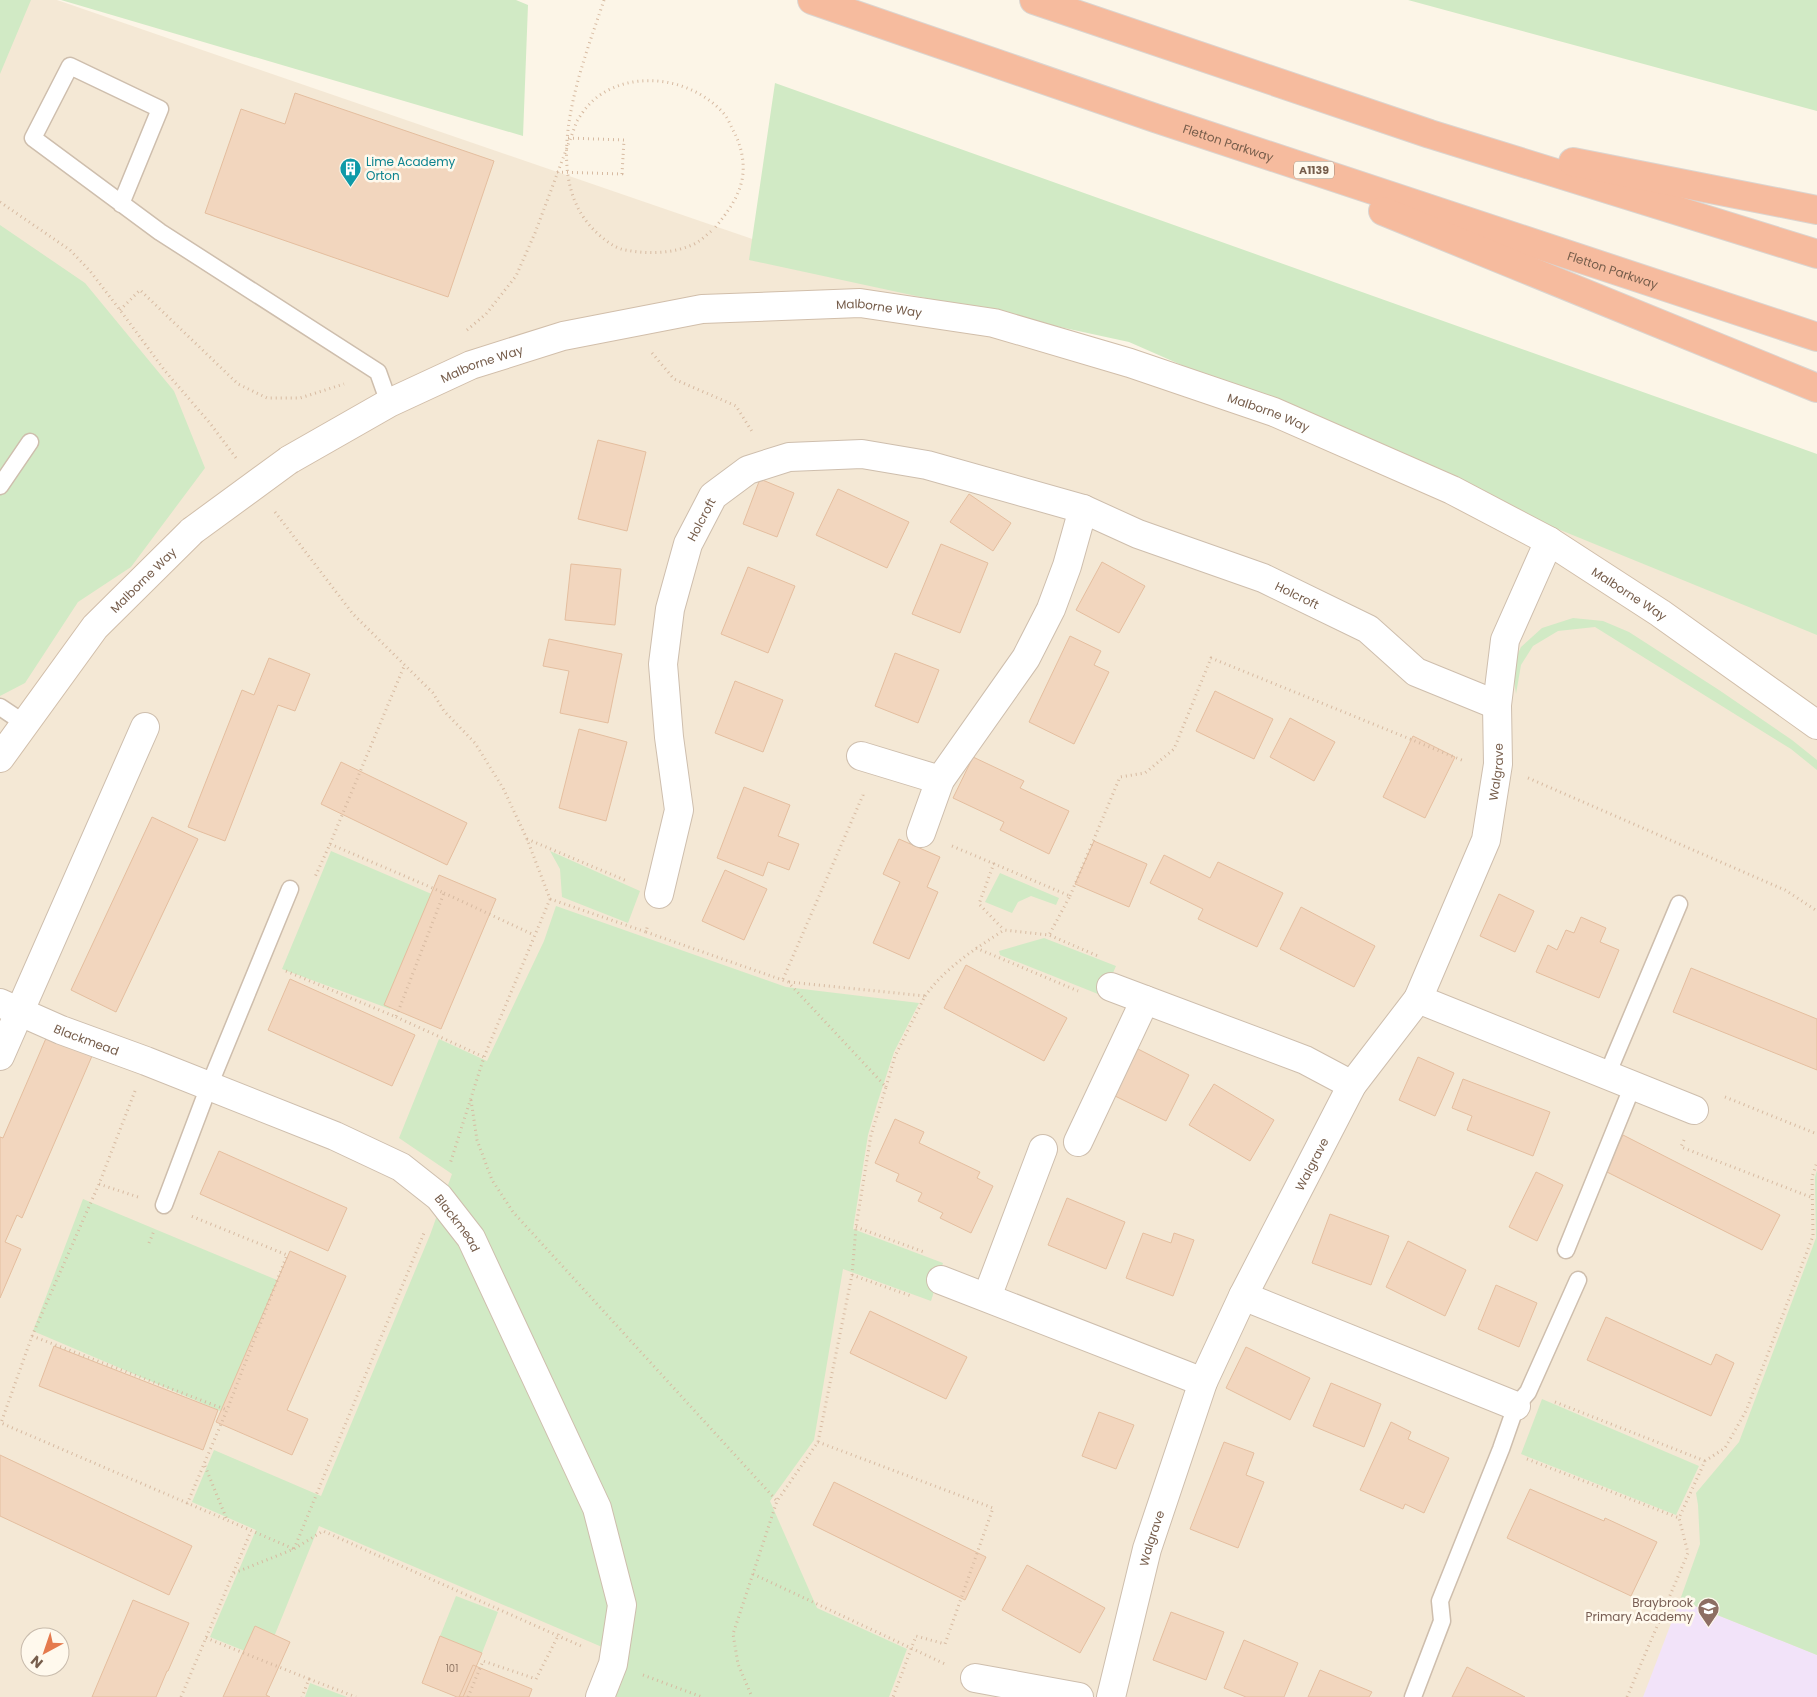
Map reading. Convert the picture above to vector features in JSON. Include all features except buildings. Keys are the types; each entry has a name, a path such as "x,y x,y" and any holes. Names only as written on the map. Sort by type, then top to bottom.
{"highway":[{"name":"Fletton Parkway","path":"812,0 1155,118 1817,337"},
{"path":"1034,0 1430,134 1817,254"},
{"path":"1155,118 1817,388"},
{"path":"1430,134 1817,210"}],"street":[{"name":"Malborne Way","path":"0,758 95,627 192,532 289,460 389,403 471,365 562,336 702,309 860,303 994,324 1130,364 1274,412 1452,490 1549,541 1660,613 1817,725"},
{"name":"Holcroft","path":"659,894 679,810 669,737 663,664 670,609 688,544 714,496 748,470 789,457 862,454 927,465 1083,509 1138,534 1263,578 1368,629 1416,672 1498,705"},
{"path":"921,833 940,780 1026,658 1054,600 1067,566 1083,509"},
{"name":"Walgrave","path":"1111,1697 1147,1549 1203,1382 1243,1296 1352,1085 1418,999 1486,840 1498,769 1498,705 1505,640 1549,541"},
{"path":"0,1056 9,1008 145,727"},
{"path":"861,756 940,780"},
{"path":"1099,990 1145,1000 1305,1060 1352,1085"},
{"path":"1418,999 1694,1110"},
{"path":"1078,1142 1145,1000"},
{"name":"Blackmead","path":"9,1008 335,1136 401,1167 438,1197 471,1238 597,1508 622,1605 613,1664 600,1697"},
{"path":"988,1297 1043,1149"},
{"path":"941,1280 1203,1382"},
{"path":"1243,1296 1522,1399"},
{"path":"975,1678 1021,1692 1080,1697"}],"lane":[{"path":"121,204 160,109 70,66 33,138 121,204 160,232 378,372 389,403"},
{"path":"0,486 30,442"},
{"path":"0,707 24,723"},
{"path":"164,1205 209,1086 290,889"},
{"path":"1607,1075 1679,904"},
{"path":"1566,1250 1633,1085"},
{"path":"1413,1697 1442,1621 1440,1601 1522,1399 1578,1280"}],"path":[{"path":"466,330 486,314 516,276 535,233 557,172 577,120 586,107 600,95 621,85 642,81 666,82 688,88 708,100 725,116 737,138 743,158 742,183 732,206 714,230 693,245 646,254 622,249 602,238 586,222 573,198 567,176 568,138 568,118 604,0"},
{"path":"557,172 622,174 624,140 568,138"},
{"path":"0,202 70,250 90,271 164,371 209,422 239,462"},
{"path":"120,310 140,290 238,384 267,398 300,398 378,372"},
{"path":"627,324 674,379 736,406 771,462"},
{"path":"274,510 353,614 433,693 444,711 475,743 503,788 527,839 550,899 484,1057 438,1197 294,1549"},
{"path":"1050,935 1070,896 1120,777 1145,773 1174,749 1211,658 1498,769 1784,890 1817,911"},
{"path":"290,889 310,888 405,664"},
{"path":"783,979 863,796 861,756"},
{"path":"921,833 1070,896"},
{"path":"527,839 659,894 646,932"},
{"path":"330,844 444,892 534,935"},
{"path":"994,863 979,904 1004,930"},
{"path":"396,1017 444,892"},
{"path":"550,899 783,979 788,982 886,1087"},
{"path":"752,1697 738,1664 733,1634 777,1501 818,1442 852,1275 856,1228 871,1135 895,1056 925,996 934,984 953,964 1004,930 1050,935 1102,958"},
{"path":"976,948 1099,990"},
{"path":"260,960 396,1017 484,1057"},
{"path":"788,982 925,996"},
{"path":"146,1061 100,1184 32,1336 1,1423 294,1549"},
{"path":"1720,1096 1817,1134"},
{"path":"471,1097 477,1140 492,1180 513,1212 777,1501"},
{"path":"1681,1147 1813,1198"},
{"path":"1627,1697 1688,1553 1678,1518 1706,1461 1725,1448 1746,1411 1813,1236 1812,1177 1817,1162"},
{"path":"100,1184 164,1205 287,1255 205,1465 187,1504"},
{"path":"856,1228 929,1254"},
{"path":"852,1275 915,1298"},
{"path":"32,1336 227,1410"},
{"path":"1522,1399 1706,1461"},
{"path":"818,1442 993,1508 945,1644 916,1636 893,1697"},
{"path":"1501,1448 1678,1518"},
{"path":"205,1465 227,1521"},
{"path":"234,1573 294,1549 323,1530 558,1634 589,1649 613,1664 702,1697"},
{"path":"181,1697 252,1531"},
{"path":"753,1574 975,1678"},
{"path":"468,1697 483,1661 536,1679 558,1634"},
{"path":"206,1638 356,1697"},
{"path":"302,1697 309,1679"}],"shaded area":[{"path":"0,0 57,0 1817,605 1817,1697 0,1697"},
{"name":"Braybrook Primary Academy","path":"1680,1600 1817,1655 1817,1697 1643,1697"}],"green space":[{"path":"0,0 31,0 0,74"},
{"path":"61,0 516,0 528,5 523,136"},
{"path":"1408,0 1817,0 1817,111"},
{"path":"775,83 1817,454 1817,635 1526,516 1129,342 749,260"},
{"path":"0,225 85,283 174,391 205,468 131,567 78,602 25,683 0,696"},
{"path":"1573,618 1603,621 1629,632 1792,740 1817,760 1817,770 1791,749 1595,627 1558,631 1533,646 1521,665 1516,694 1512,666 1521,647 1542,628"},
{"path":"331,851 434,895 390,1009 282,969"},
{"path":"550,851 640,891 628,923 562,897 560,869"},
{"path":"1000,873 1059,898 1056,905 1031,896 1018,902 1012,913 985,902"},
{"path":"556,906 786,987 919,1003 894,1052 877,1104 868,1135 853,1229 943,1263 931,1301 843,1269 814,1440 770,1501 817,1608 907,1649 889,1697 605,1697 609,1650 319,1526 265,1659 210,1637 256,1530 192,1502 214,1450 321,1496 430,1235 452,1174 399,1138 439,1039 487,1061 544,941"},
{"path":"1044,938 1116,966 1103,996 1000,955 999,951"},
{"path":"1817,1170 1817,1655 1680,1600 1700,1544 1696,1493 1739,1442 1816,1238 1815,1177"},
{"path":"83,1199 277,1280 223,1412 33,1331"},
{"path":"1542,1399 1699,1466 1676,1515 1521,1454"},
{"path":"456,1596 498,1612 482,1653 440,1636"},
{"path":"310,1683 347,1697 305,1697"}],"place":[{"name":"Lime Academy Orton","path":"350,187"},
{"name":"Braybrook Primary Academy","path":"1709,1628"}]}
